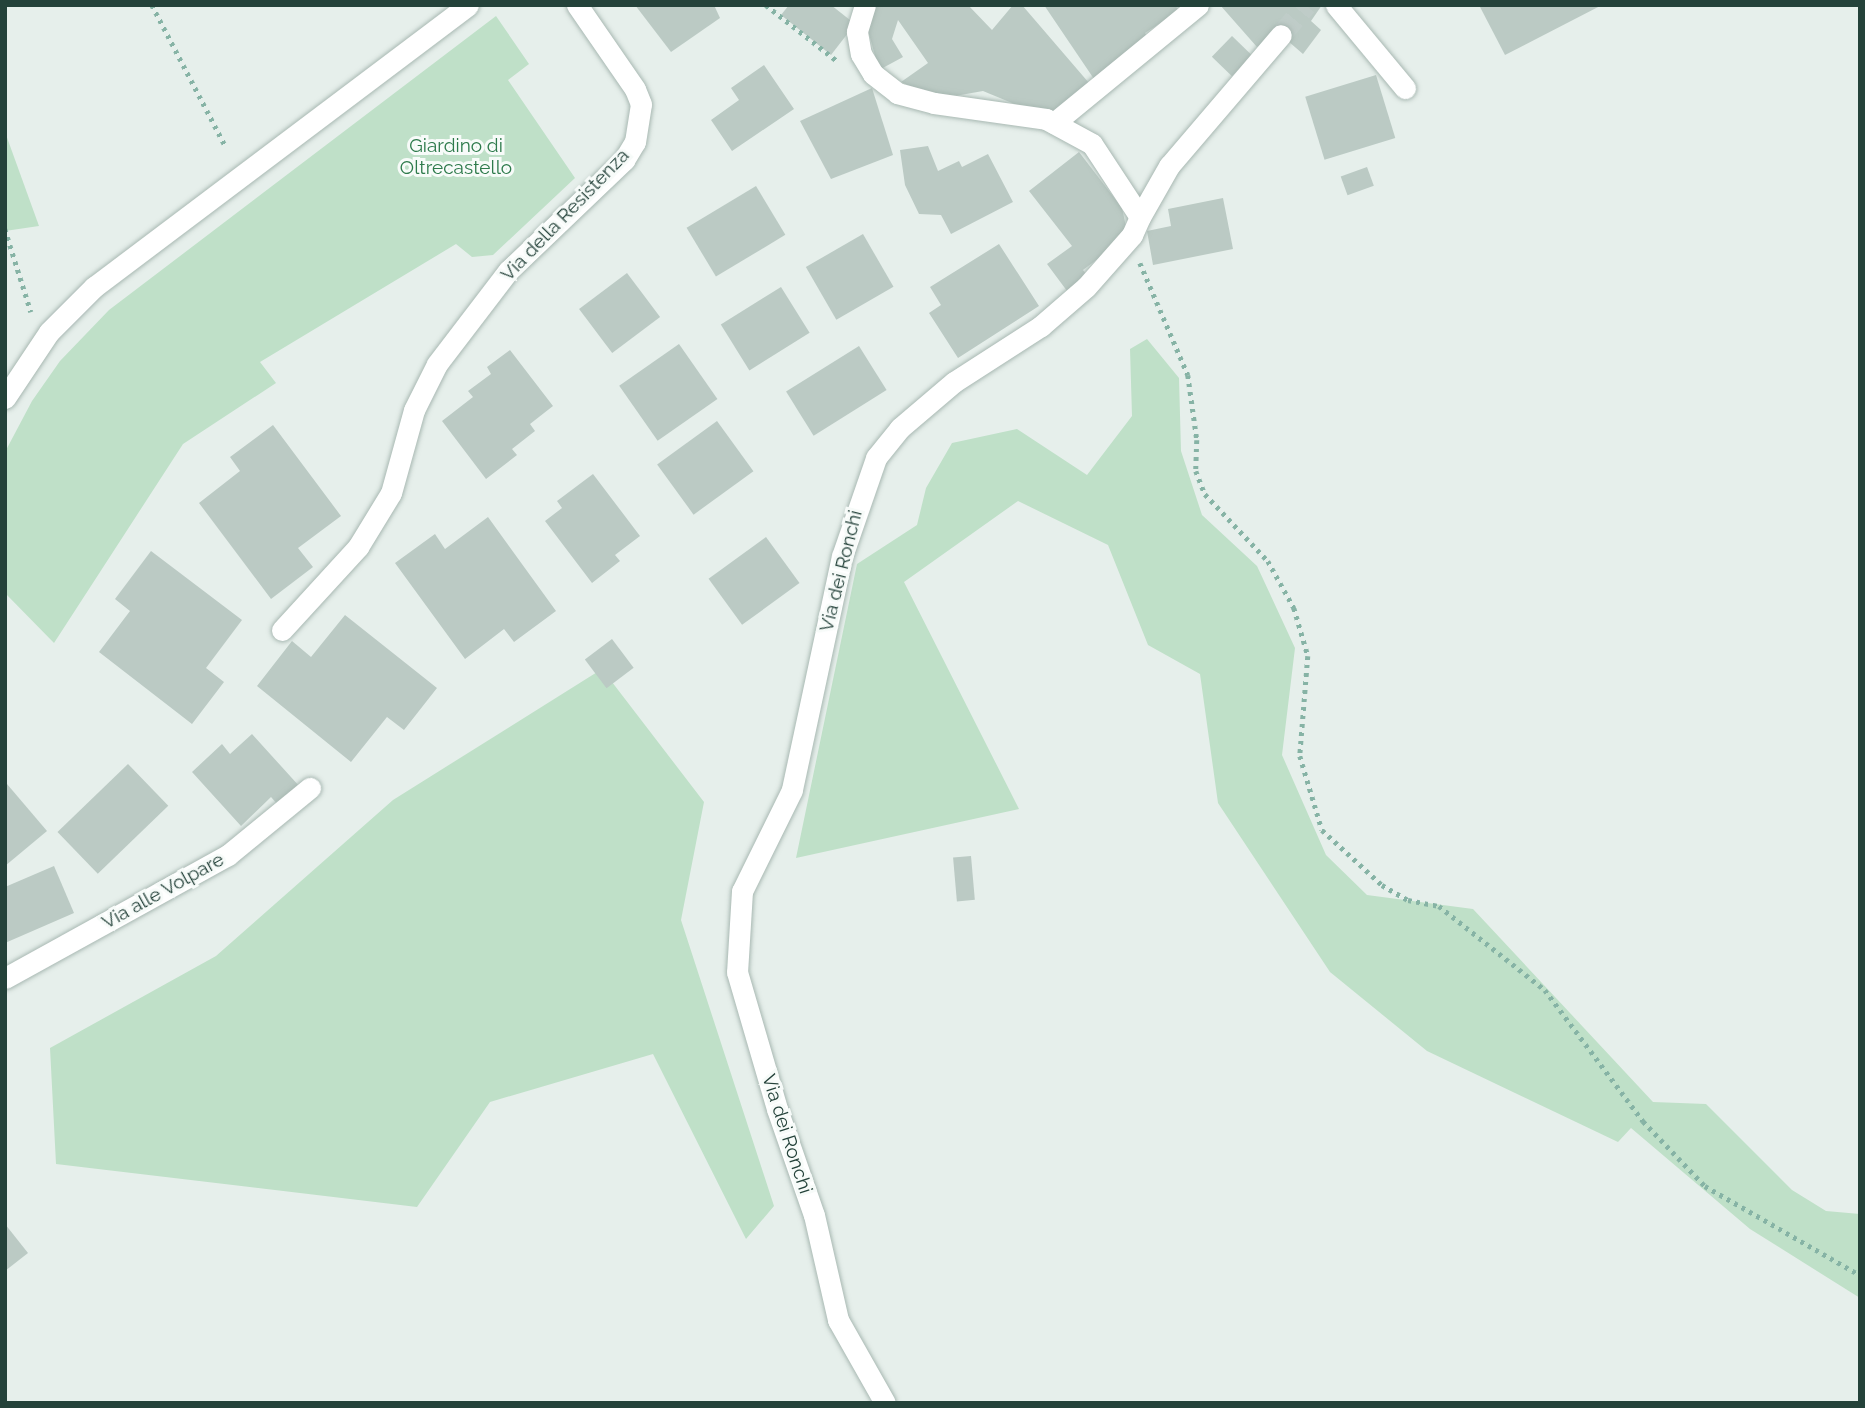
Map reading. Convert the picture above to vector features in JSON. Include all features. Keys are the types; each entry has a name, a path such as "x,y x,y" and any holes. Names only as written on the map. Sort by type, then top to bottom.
{"street":[{"path":"5,398 49,332 94,287 468,5"},
{"name":"Via della Resistenza","path":"282,630 358,547 391,494 414,411 437,364 508,271 624,160 635,142 641,104 635,89 577,5"},
{"path":"865,5 857,32 861,54 873,74 897,93 934,103 1054,123 1092,144 1136,226"},
{"path":"1054,123 1198,5"},
{"path":"1336,5 1405,88"},
{"name":"Via dei Ronchi","path":"885,1403 838,1320 814,1215 777,1109 737,972 742,891 792,790 842,556 876,458 900,428 954,382 1041,326 1086,287 1136,226 1169,166 1282,35"},
{"name":"Via alle Volpare","path":"5,978 228,855 310,788"}],"path":[{"path":"152,5 225,145"},
{"path":"766,5 826,56 873,74"},
{"path":"1136,226 1147,288 1188,375 1197,440 1196,471 1205,494 1268,561 1294,608 1308,656 1300,756 1322,830 1382,885 1408,900 1447,911 1545,990 1643,1121 1704,1186 1860,1275"},
{"path":"5,229 24,301 37,322"}],"green space":[{"name":"Giardino di Oltrecastello","path":"496,16 529,64 508,80 575,178 493,255 472,257 456,244 260,362 276,383 183,444 54,643 5,593 5,452 32,401 60,361 109,310"},
{"path":"5,132 39,226 5,231"},
{"path":"1147,339 1179,378 1181,451 1202,515 1257,566 1295,648 1282,755 1326,855 1367,895 1473,909 1653,1102 1706,1104 1792,1190 1826,1211 1860,1214 1860,1298 1750,1229 1631,1128 1618,1142 1427,1051 1330,972 1218,803 1200,674 1148,645 1108,545 1018,501 904,582 1019,809 796,858 857,564 917,525 926,488 952,443 1017,429 1087,475 1132,416 1130,349"},
{"path":"602,669 704,802 681,920 774,1206 746,1239 653,1054 490,1102 417,1207 56,1164 50,1048 216,956 393,800"}],"building":[{"path":"635,5 714,5 720,18 671,52"},
{"path":"789,5 831,5 855,24 831,55 781,15"},
{"path":"874,5 968,5 992,30 1013,5 1022,5 1089,83 1061,113 1019,106 983,91 938,99 901,82 928,63 898,20 892,39 903,57 879,70 867,27"},
{"path":"1044,5 1175,5 1179,11 1145,33 1149,40 1094,79"},
{"path":"1220,5 1322,5 1311,21 1321,30 1303,54 1281,35 1257,47"},
{"path":"1479,5 1602,5 1505,55"},
{"path":"1232,36 1252,55 1232,76 1212,57"},
{"path":"764,65 794,109 732,151 711,120 739,100 731,88"},
{"path":"1376,75 1395,138 1325,160 1305,97"},
{"path":"872,88 893,155 831,179 800,121"},
{"path":"928,146 938,171 959,161 962,167 988,154 1013,202 951,234 941,215 919,214 905,185 900,150"},
{"path":"1079,152 1122,208 1128,236 1083,270 1090,279 1070,295 1047,264 1072,246 1029,191"},
{"path":"1367,167 1374,186 1348,195 1341,177"},
{"path":"756,186 785,235 716,277 687,228"},
{"path":"1223,198 1233,249 1153,265 1147,231 1171,226 1168,209"},
{"path":"863,234 894,287 836,320 806,267"},
{"path":"999,244 1039,306 958,358 929,313 941,305 930,287"},
{"path":"627,273 660,317 612,353 579,309"},
{"path":"781,287 810,333 749,370 721,325"},
{"path":"679,344 717,399 658,441 619,386"},
{"path":"859,346 887,390 814,436 786,392"},
{"path":"510,350 553,406 530,424 535,431 512,449 517,455 486,479 442,421 473,397 468,391 491,374 487,367"},
{"path":"717,421 753,471 694,515 657,464"},
{"path":"273,425 341,516 298,548 313,567 271,599 199,503 240,471 230,457"},
{"path":"593,474 640,536 615,555 620,561 592,583 545,521 562,508 557,501"},
{"path":"488,517 556,611 514,642 504,629 465,659 395,563 435,534 445,549"},
{"path":"766,537 800,583 742,625 709,579"},
{"path":"151,551 242,620 206,668 224,682 192,724 99,652 130,611 115,599"},
{"path":"345,615 437,688 404,730 387,717 351,762 257,686 292,641 311,657"},
{"path":"612,639 634,668 607,688 585,659"},
{"path":"252,734 300,787 279,806 271,797 241,826 192,772 222,744 230,754"},
{"path":"128,764 168,806 98,874 58,832"},
{"path":"7,784 47,831 5,866 5,785"},
{"path":"971,856 975,900 957,901 953,858"},
{"path":"54,866 74,913 5,943 5,887"},
{"path":"5,1224 28,1253 5,1271"}],"tunnel":[{"path":"1281,35 1306,5"}]}
